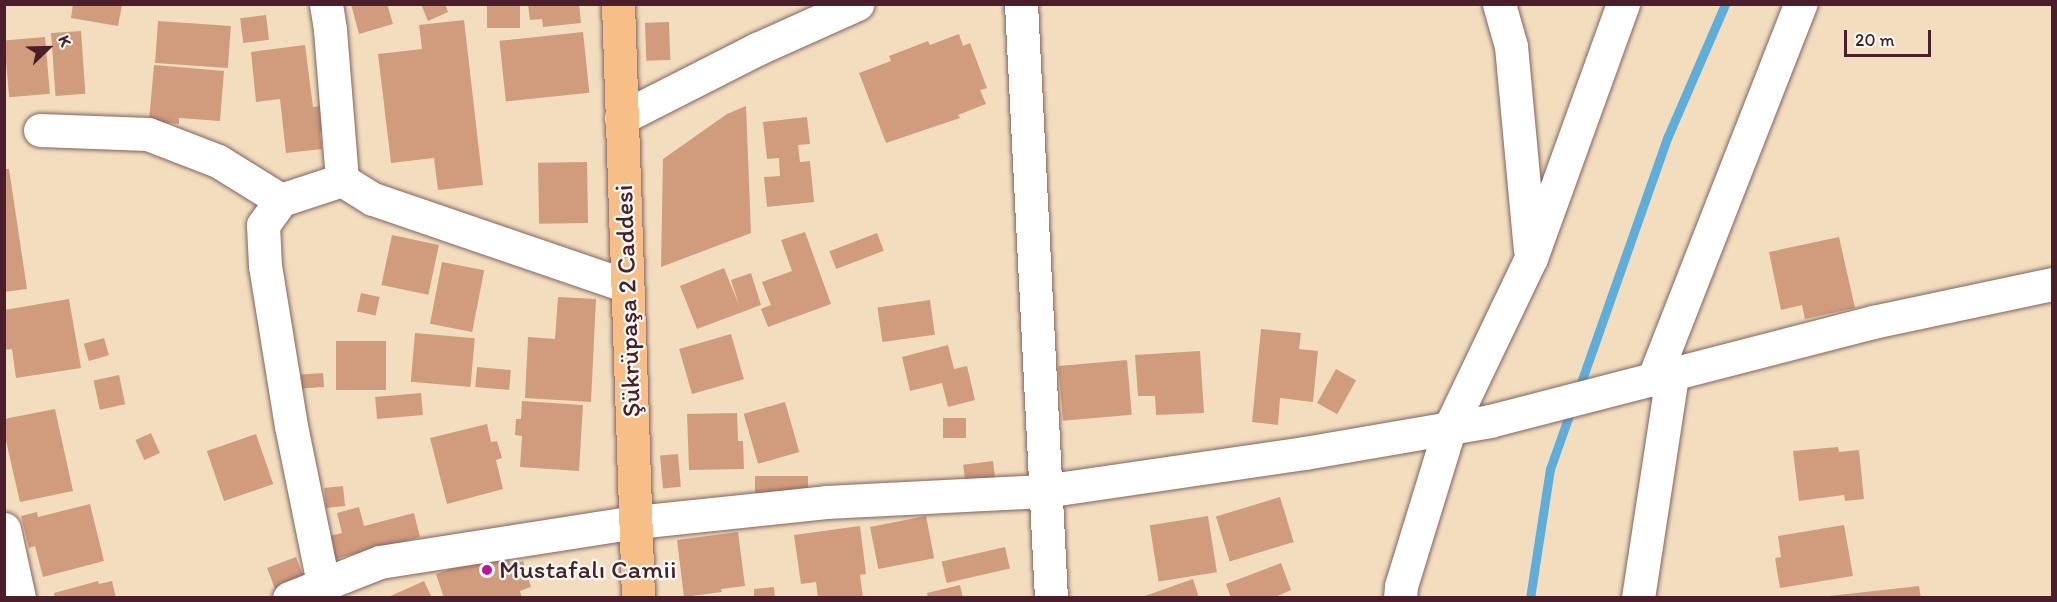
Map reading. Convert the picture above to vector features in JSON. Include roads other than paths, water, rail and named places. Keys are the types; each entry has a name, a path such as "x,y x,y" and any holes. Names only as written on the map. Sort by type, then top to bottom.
{"main road":[{"name":"Şükrüpaşa 2 Caddesi","path":"618,4 638,597"}],"street":[{"path":"326,4 342,180"},
{"path":"621,118 757,49 857,4"},
{"path":"1021,4 1044,491 1052,597"},
{"path":"1499,4 1511,46 1531,258"},
{"path":"1400,597 1450,427 1531,258 1623,4"},
{"path":"1638,597 1651,381 1800,4"},
{"path":"40,130 148,134 218,161 281,200"},
{"path":"323,583 291,426 265,266 263,225 281,200 342,180 373,198 627,286"},
{"path":"289,597 380,562 636,522 826,502 1044,491 1305,453 1490,421 1873,322 2052,284"},
{"path":"4,529 19,597"}],"waterway":[{"path":"1578,391 1668,136 1725,4"},
{"path":"1530,598 1550,469 1572,407"}],"place":[{"name":"Mustafalı Camii","path":"487,570"}]}
